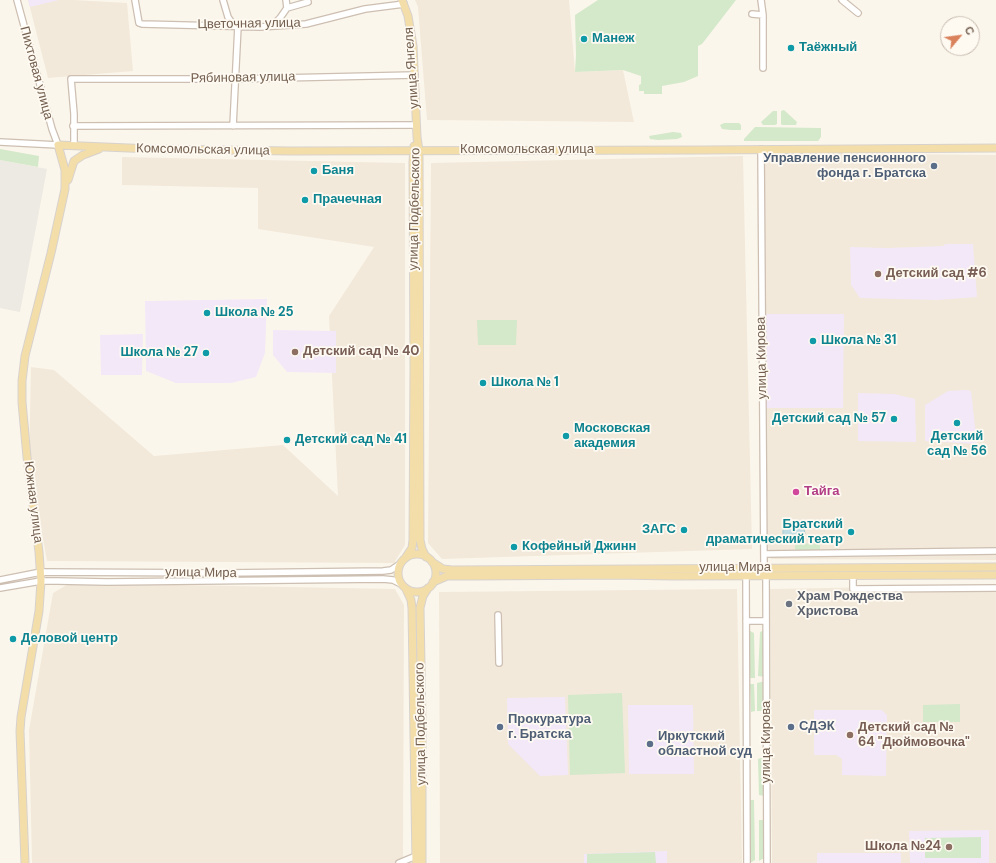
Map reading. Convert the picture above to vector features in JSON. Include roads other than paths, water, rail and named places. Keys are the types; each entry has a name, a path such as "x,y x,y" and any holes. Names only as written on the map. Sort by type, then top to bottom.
{"main road":[{"name":"улица Янгеля","path":"403,2 411,31 415,75 417,137"},
{"name":"улица Подбельского","path":"406,558 412,548 413,540 417,137"},
{"name":"Комсомольская улица","path":"58,145 103,148 228,151 996,148"},
{"name":"Южная улица","path":"25,863 20,731 21,717 39,611 41,572 23,418 23,369 65,189 65,170 58,145"},
{"path":"65,189 74,161 83,155 103,148"},
{"name":"улица Подбельского","path":"416,227 420,540 426,557"},
{"path":"418,554 426,557 438,567 447,570 473,572 447,576 417,592 403,586 398,572 400,564 406,558 418,554"},
{"path":"431,585 436,574 432,562"},
{"name":"улица Мира","path":"473,572 674,568 996,567"},
{"path":"674,568 674,576"},
{"path":"801,568 802,576"},
{"name":"улица Мира","path":"473,572 674,576 996,575"},
{"name":"улица Подбельского","path":"416,860 419,812 420,608 422,596 431,585"},
{"name":"улица Подбельского","path":"403,586 411,600 412,608 422,863"}],"street":[{"name":"Пихтовая улица","path":"17,0 50,122 58,145"},
{"name":"Цветочная улица","path":"135,0 139,23 142,24 236,26 306,24 365,9 403,2"},
{"path":"223,0 228,17 236,26 236,79 233,126"},
{"path":"286,0 287,8"},
{"path":"761,0 763,68"},
{"path":"842,0 858,13"},
{"path":"272,26 287,8 308,2"},
{"path":"752,14 762,15"},
{"name":"Рябиновая улица","path":"73,126 71,79 236,79 415,75"},
{"path":"74,146 73,126 416,125"},
{"path":"0,142 58,145"},
{"name":"улица Кирова","path":"761,149 764,568"},
{"path":"764,554 996,552"},
{"name":"улица Мира","path":"0,580 41,572 225,574 376,571 391,570 400,564"},
{"name":"улица Кирова","path":"746,576 747,863"},
{"name":"улица Кирова","path":"766,576 767,863"},
{"path":"853,576 853,589 996,588"},
{"name":"улица Мира","path":"0,588 41,581 146,582 383,579 393,580 403,586"},
{"path":"498,614 499,662"},
{"path":"746,621 766,621"},
{"path":"399,863 416,860"}],"water":[{"path":"783,526 799,526 799,528 804,528 805,534 799,535 799,537 783,537"}],"place":[{"name":"Манеж","path":"584,39"},
{"name":"Таёжный","path":"791,48"},
{"name":"Управление пенсионного фонда г. Братска","path":"934,166"},
{"name":"Баня","path":"314,171"},
{"name":"Прачечная","path":"305,200"},
{"name":"Детский сад #6","path":"878,274"},
{"name":"Школа № 25","path":"207,313"},
{"name":"Школа № 31","path":"813,341"},
{"name":"Детский сад № 40","path":"295,352"},
{"name":"Школа № 27","path":"206,353"},
{"name":"Школа № 1","path":"483,383"},
{"name":"Детский сад № 57","path":"894,419"},
{"name":"Детский сад № 56","path":"957,423"},
{"name":"Московская академия","path":"566,436"},
{"name":"Детский сад № 41","path":"287,440"},
{"name":"Тайга","path":"796,492"},
{"name":"ЗАГС","path":"684,530"},
{"name":"Братский драматический театр","path":"851,532"},
{"name":"Кофейный Джинн","path":"514,547"},
{"name":"Храм Рождества Христова","path":"789,604"},
{"name":"Деловой центр","path":"13,639"},
{"name":"Прокуратура г. Братска","path":"500,727"},
{"name":"СДЭК","path":"791,727"},
{"name":"Детский сад № 64 \"Дюймовочка\"","path":"850,735"},
{"name":"Иркутский областной суд","path":"650,744"},
{"name":"Школа №24","path":"949,847"}]}
